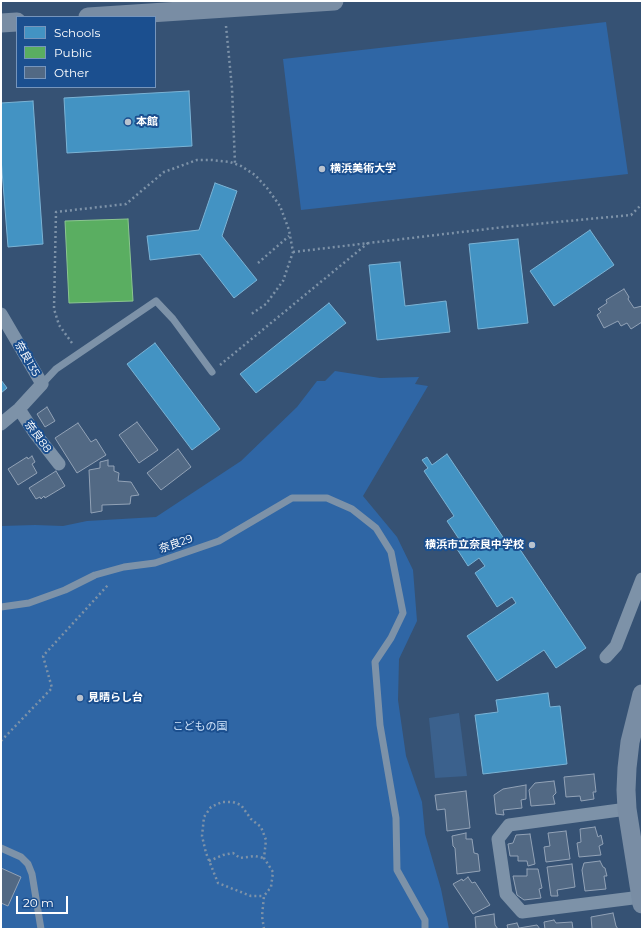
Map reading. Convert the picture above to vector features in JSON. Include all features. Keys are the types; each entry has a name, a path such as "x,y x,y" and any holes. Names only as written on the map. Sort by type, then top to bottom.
{"street":[{"path":"103,16 334,1"},
{"path":"1,23 16,22"},
{"name":"奈良135","path":"1,314 42,384"},
{"path":"1,424 19,409 42,384"},
{"name":"奈良88","path":"19,409 34,432 59,464"},
{"path":"606,657 616,646 642,579"},
{"path":"627,809 509,825 498,839 506,894 522,912 641,901 627,809 627,768 630,742 642,694"}],"lane":[{"path":"42,384 56,369 156,301 173,319 212,372"},
{"name":"奈良29","path":"1,607 29,603 65,590 95,576 124,567 155,563 219,541 292,498 327,498 352,509 376,528 391,552 403,613 391,638 375,662 380,725 396,818 397,870 425,920 425,929"},
{"path":"1,848 21,857 28,864 32,874 41,929"}],"path":[{"path":"226,26 232,88 235,164"},
{"path":"80,353 59,325 54,309 56,212 126,204 164,172 197,160 212,160 235,164 255,175 280,206 289,230 293,252 284,281 266,304 250,315"},
{"path":"293,252 504,227 631,215 642,204"},
{"path":"258,263 290,236"},
{"path":"212,372 368,243"},
{"path":"1,741 52,688 43,656 124,567"},
{"path":"264,896 251,896 218,883 209,862 202,836 204,817 212,807 222,802 233,802 241,805 251,819 261,827 266,840 264,858 273,872 271,886 264,896 262,916 264,929"},
{"path":"209,862 223,855 233,853 240,858 255,856 264,858"}],"green space":[{"path":"606,22 628,174 301,210 283,59"},
{"name":"こどもの国","path":"335,371 380,378 419,377 415,384 428,386 363,496 397,537 413,570 417,621 399,659 398,700 406,756 422,802 425,834 441,889 449,929 1,929 1,526 63,526 87,521 156,517 241,461 297,407 317,381 325,381"}],"shaded area":[{"path":"459,713 467,776 435,778 429,718"}],"building: Schools":[{"name":"本館","path":"189,91 192,146 67,153 64,98"},
{"path":"33,101 43,244 8,247 1,158 1,103"},
{"path":"215,183 237,191 222,236 257,280 234,298 200,254 150,260 147,236 199,230"},
{"path":"590,230 614,265 554,306 530,271"},
{"path":"518,239 528,323 478,329 469,244"},
{"path":"400,262 405,306 446,301 450,332 377,340 369,265"},
{"path":"329,303 346,323 256,393 240,374"},
{"path":"155,343 220,429 192,450 127,364"},
{"path":"1,380 7,388 1,393"},
{"path":"447,454 509,546 515,542 586,648 556,668 544,650 497,681 467,636 516,603 512,597 497,607 475,573 485,566 479,558 468,566 457,549 463,545 447,521 454,516 424,471 428,468 422,460 427,457 432,465"},
{"path":"548,693 550,707 560,706 567,764 483,774 475,715 498,712 496,700"}],"building: Public":[{"path":"128,219 133,301 69,303 65,221"}],"building: Other":[{"path":"624,289 634,308 642,306 642,322 631,329 627,323 621,326 618,321 604,328 597,315 601,312 598,309 607,303 606,300"},
{"path":"47,407 55,421 45,427 37,414"},
{"path":"137,422 158,450 139,463 119,435"},
{"path":"78,423 91,442 96,439 106,455 77,473 55,438"},
{"path":"178,449 191,467 161,490 147,473"},
{"path":"32,456 35,462 32,464 37,473 18,485 8,469 27,457 28,459"},
{"path":"108,460 108,466 114,466 114,471 119,473 118,481 131,482 139,495 131,496 130,504 102,505 102,511 91,513 89,470 100,468 100,462"},
{"path":"56,471 65,486 45,498 44,496 41,499 40,497 36,499 29,488"},
{"path":"594,774 596,792 593,792 594,799 581,801 580,796 566,797 564,777"},
{"path":"554,781 556,793 553,796 555,804 531,806 529,790 535,783"},
{"path":"526,785 526,799 521,800 522,808 503,810 504,815 496,814 494,795 503,789"},
{"path":"466,791 470,828 447,831 445,809 437,810 435,795"},
{"path":"595,827 598,837 601,835 603,844 599,846 601,855 579,857 577,843 581,842 580,829"},
{"path":"566,831 570,859 546,862 544,847 550,846 548,833"},
{"path":"466,833 466,839 472,839 474,853 478,854 480,871 457,874 455,848 453,846 452,836"},
{"path":"530,834 535,864 528,866 527,861 518,861 518,856 510,856 508,844 513,843 516,835"},
{"path":"600,861 605,868 607,876 604,876 606,889 585,891 582,870 584,863"},
{"path":"572,864 575,887 557,890 558,896 551,896 547,867"},
{"path":"1,868 21,877 8,906 1,903"},
{"path":"527,869 538,869 542,888 539,889 541,898 524,900 517,895 513,876 527,876"},
{"path":"468,877 472,883 475,882 490,905 473,914 453,884 462,879 463,881"},
{"path":"613,913 618,929 592,929 591,917"},
{"path":"494,914 495,925 498,929 476,929 475,917"},
{"path":"554,920 556,923 572,922 573,929 545,929 544,922"},
{"path":"517,923 519,928 537,925 540,929 508,929 507,925"}],"place":[{"name":"本館","path":"128,122"},
{"name":"横浜美術大学","path":"322,169"},
{"name":"横浜市立奈良中学校","path":"532,545"},
{"name":"見晴らし台","path":"80,698"}]}
